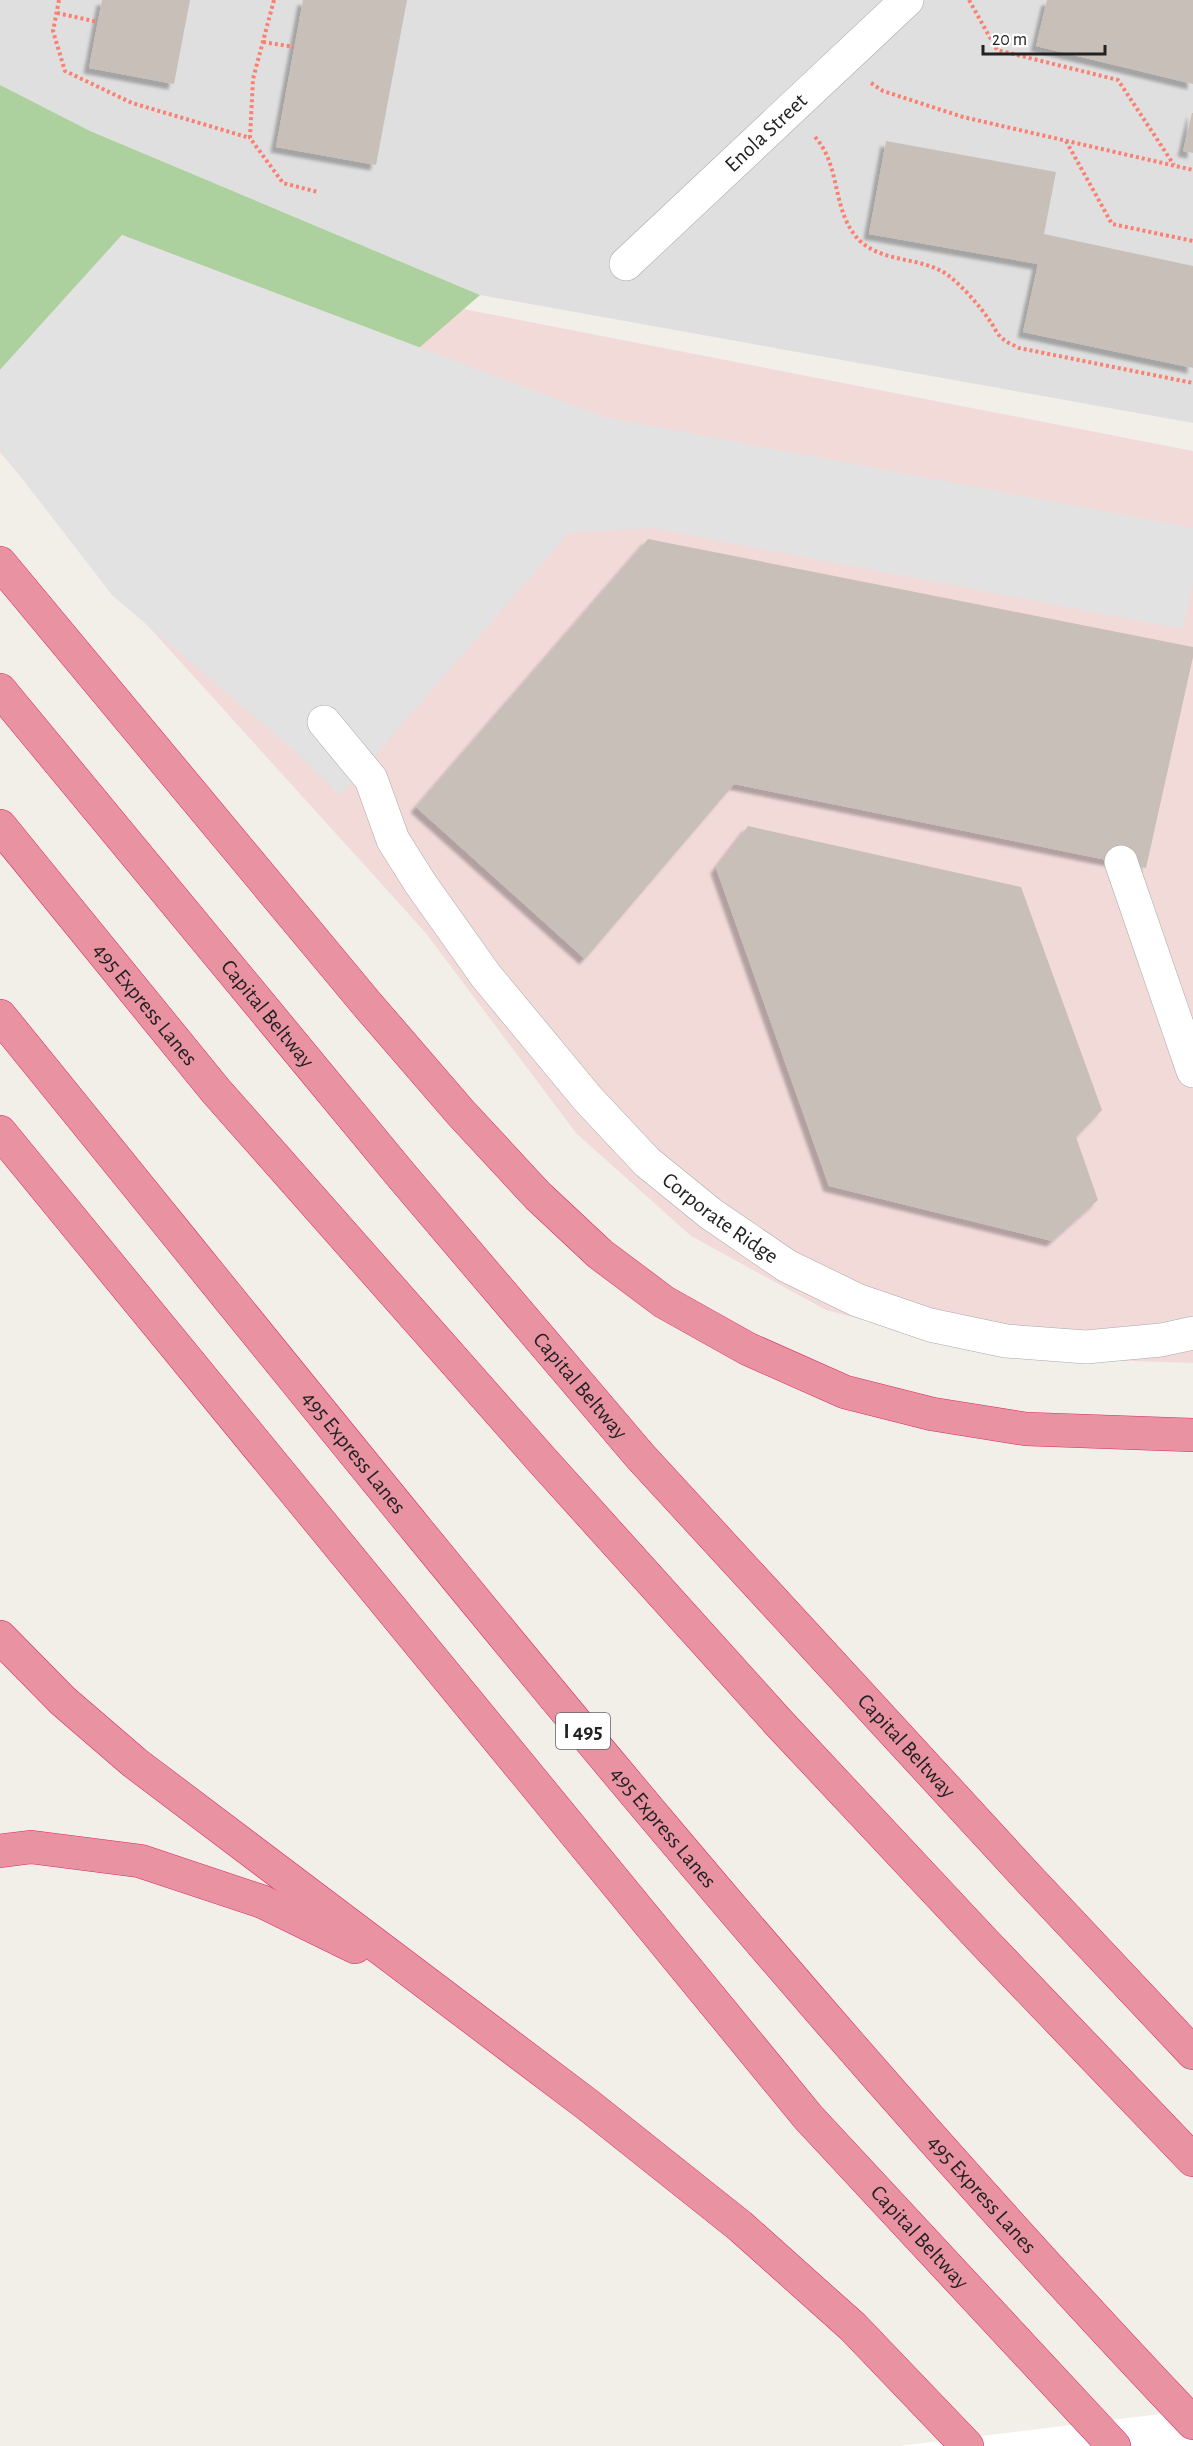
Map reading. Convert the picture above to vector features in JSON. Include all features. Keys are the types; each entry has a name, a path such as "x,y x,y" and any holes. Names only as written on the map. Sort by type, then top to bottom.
{"highway":[{"path":"0,563 366,1003 461,1113 538,1196 600,1254 664,1302 748,1349 845,1392 932,1414 1026,1429 1193,1435"},
{"name":"Capital Beltway","path":"0,690 401,1175 640,1456 1030,1880 1193,2053"},
{"name":"495 Express Lanes","path":"0,826 216,1091 541,1459 778,1722 1193,2160"},
{"name":"495 Express Lanes","path":"0,1016 668,1835 900,2103 1193,2423"},
{"name":"Capital Beltway","path":"0,1132 808,2117 1114,2446"},
{"path":"0,1637 63,1701 135,1762 588,2105 740,2226 853,2327 967,2446"},
{"path":"0,1851 31,1847 140,1861 263,1902 361,1949 457,2006"}],"street":[{"name":"Enola Street","path":"626,264 907,0"},
{"name":"Corporate Ridge","path":"324,722 371,778 393,840 420,883 486,976 588,1099 647,1161 711,1214 787,1266 857,1300 920,1321 1006,1341 1086,1347 1161,1340 1193,1333"},
{"path":"1121,862 1193,1071"}],"path":[{"path":"59,0 53,32 65,71 132,103 250,138 283,183 318,192"},
{"path":"250,138 253,79 274,0"},
{"path":"969,0 997,50 1118,81 1175,166"},
{"path":"57,13 98,22"},
{"path":"263,42 294,47"},
{"path":"840,63 883,91 963,117 1193,170"},
{"path":"790,110 824,147 834,170 842,214 860,240 881,254 933,268 949,276 977,304 1002,339 1019,348 1193,383"},
{"path":"1066,141 1112,224 1193,241"}],"shaded area":[{"path":"0,0 1193,0 1193,423 480,295 51,115 0,88"},
{"path":"0,127 417,300 1193,451 1193,1363 1005,1357 826,1310 691,1236 576,1133 425,932 111,585 0,452"},
{"path":"122,235 604,417 1193,528 1193,581 1183,629 652,528 569,533 340,795 291,748 112,595 0,450 0,370"}],"green space":[{"path":"0,85 90,131 480,295 419,348 122,235 0,370"}],"pier":[{"path":"1193,2410 1193,2446 899,2446"}],"building":[{"path":"102,0 190,0 174,84 89,68"},
{"path":"303,0 407,0 376,165 276,147"},
{"path":"1047,0 1193,0 1193,84 1036,46"},
{"path":"1193,113 1193,153 1183,151"},
{"path":"886,141 1056,172 1044,234 1193,266 1193,368 1023,332 1038,264 869,234"},
{"path":"648,539 1193,647 1193,657 1146,868 734,784 585,959 416,807"},
{"path":"748,826 1021,887 1102,1110 1076,1137 1098,1200 1052,1241 829,1186 716,868"}]}
